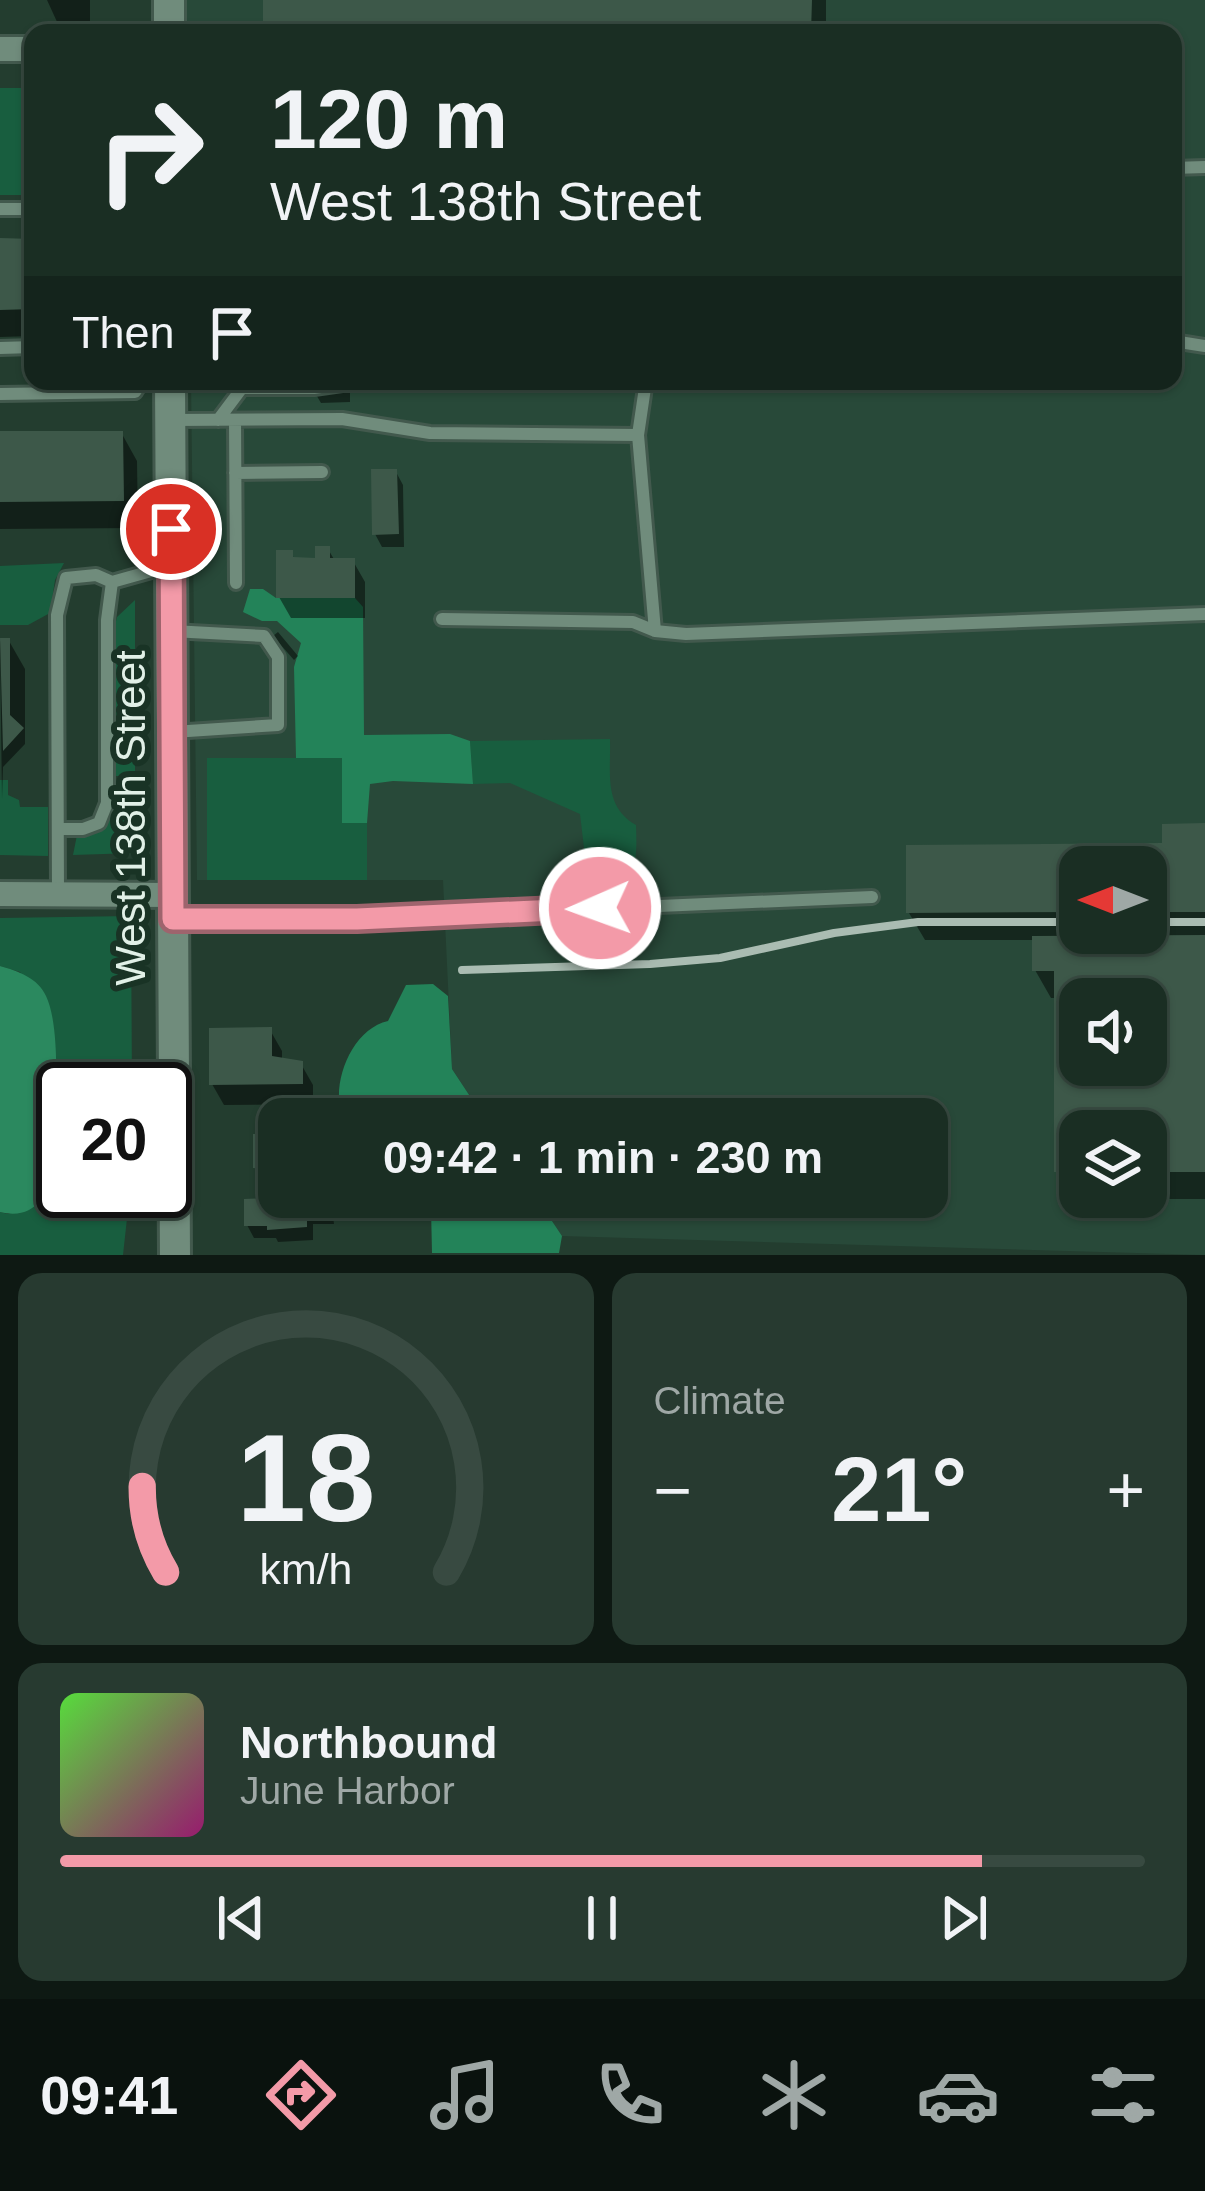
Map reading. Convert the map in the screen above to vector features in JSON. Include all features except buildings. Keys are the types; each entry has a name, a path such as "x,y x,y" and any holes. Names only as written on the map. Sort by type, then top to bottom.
{"street":[{"name":"West 138th Street","path":"170,390 175,1255"},
{"path":"0,895 58,895 173,907"}],"lane":[{"path":"0,394 136,390"},
{"path":"218,420 240,390"},
{"path":"645,390 638,435 655,631"},
{"path":"170,420 342,419 430,433 638,435"},
{"path":"235,420 236,583"},
{"path":"236,473 322,472"},
{"path":"58,895 57,614 66,578 96,575 112,582 171,566"},
{"path":"59,829 99,823 107,803 106,620 112,582"},
{"path":"442,619 633,622 655,631 686,634 1205,614"},
{"path":"172,631 264,636 278,657 278,725 172,732"},
{"path":"173,907 357,919 872,897"}],"shaded area":[{"path":"187,0 1205,0 1205,1255 562,1236 550,1218 948,1218 948,1098 471,1098 452,1069 443,880 197,880 191,390 1182,390 1182,24 187,24"},
{"path":"0,88 24,88 24,195 0,195"},
{"path":"64,563 55,580 50,613 28,625 0,625 0,566"},
{"path":"250,589 263,589 276,598 355,598 363,607 364,735 450,734 470,741 473,784 370,784 367,823 342,823 342,758 296,758 294,667 301,643 277,621 262,621 243,612"},
{"path":"135,600 135,853 73,855 77,835 103,828 115,808 125,807 125,776 115,776 115,625"},
{"path":"610,739 614,798 636,825 636,848 629,875 600,887 586,865 580,814 510,783 473,784 470,741"},
{"path":"207,758 342,758 342,822 367,823 367,880 207,880"},
{"path":"0,780 8,780 8,795 19,800 20,807 48,807 48,856 0,855"},
{"path":"131,916 132,1062 54,1062 54,1032 20,972 0,966 0,918"},
{"path":"0,966 27,976 46,996 56,1055 56,1062 36,1062 36,1205 21,1213 0,1212"},
{"path":"433,984 448,996 452,1069 471,1098 339,1098 343,1071 355,1045 388,1021 406,985"},
{"path":"36,1204 36,1218 127,1218 123,1255 0,1255 0,1212 8,1214"},
{"path":"431,1218 550,1218 562,1236 559,1253 432,1253"}],"railway":[{"path":"462,970 720,958 834,933 918,922 1059,922"},
{"path":"1167,922 1205,922"}],"route":[{"path":"171,529 173,919 357,919 600,908"}]}
